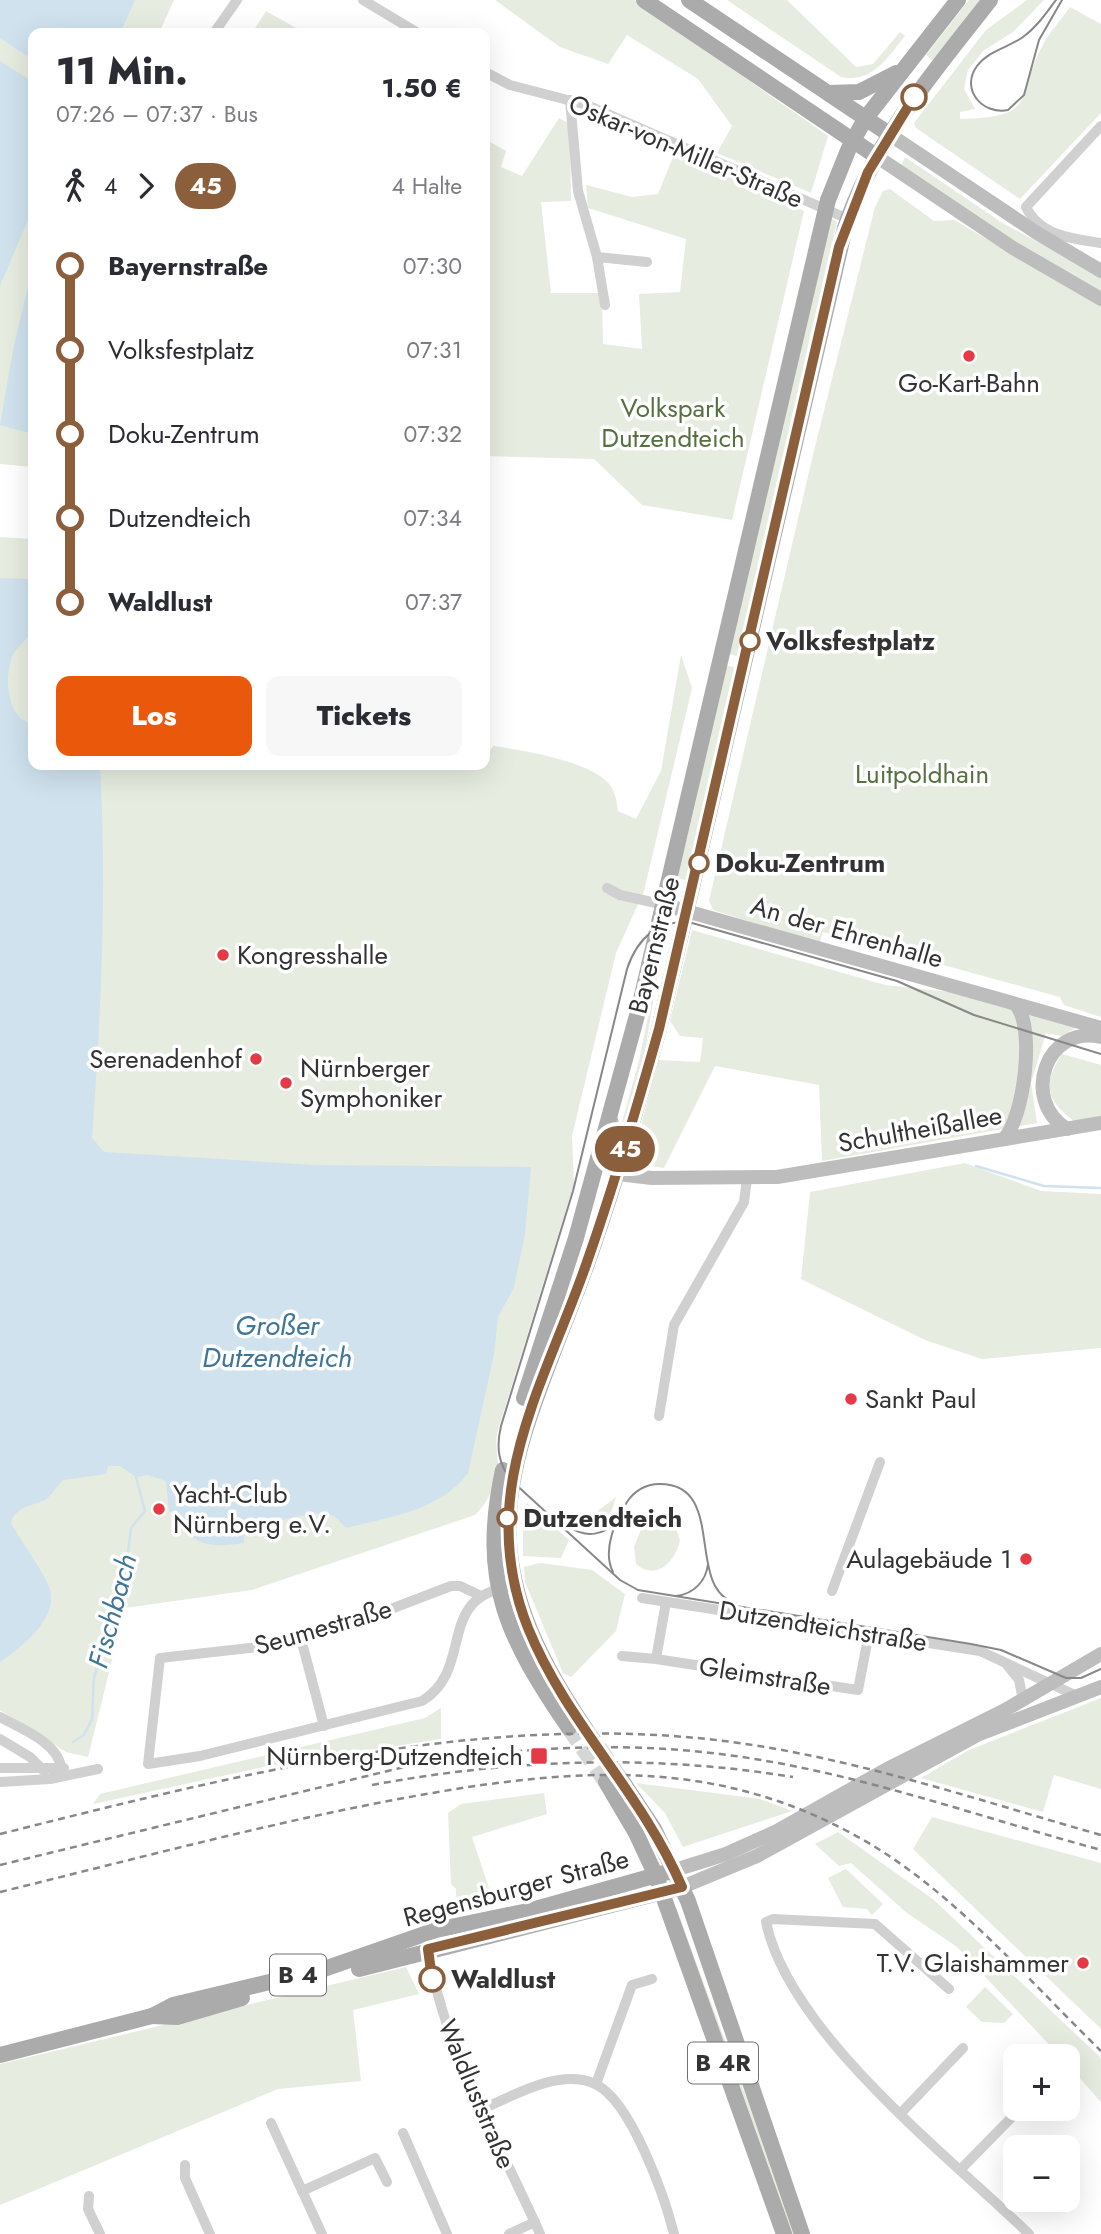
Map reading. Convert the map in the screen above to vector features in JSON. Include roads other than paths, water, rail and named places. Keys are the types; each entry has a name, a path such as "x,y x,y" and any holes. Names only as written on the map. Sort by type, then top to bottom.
{"main road":[{"path":"644,0 1028,257 1101,299"},
{"path":"689,0 1037,233 1101,271"},
{"name":"Bayernstraße","path":"506,1588 494,1530 503,1468 573,1248 665,905 825,209 852,141 865,119 958,0"},
{"name":"Bayernstraße","path":"506,1588 506,1531 517,1460 546,1364 583,1275 618,1170 673,974 835,264 848,219 876,156 889,134 990,0"},
{"path":"826,92 859,92 904,68"},
{"path":"685,819 696,829 707,827"},
{"path":"665,905 670,941 667,957 673,974"},
{"name":"An der Ehrenhalle","path":"665,905 1017,1006"},
{"path":"1017,1006 1101,1028"},
{"path":"1004,1139 1017,1120 1021,1098 1026,1026 1017,1006"},
{"path":"1067,1129 1056,1122 1046,1107 1041,1088 1044,1071 1054,1054 1069,1039 1080,1034 1101,1037"},
{"path":"610,1117 615,1133 612,1150 618,1170"},
{"name":"Schultheißallee","path":"618,1170 644,1178 747,1179 806,1174 1101,1123"},
{"path":"506,1588 577,1728"},
{"name":"Regensburger Straße","path":"152,2016 173,2005 333,1966 443,1928 528,1911 656,1876 756,1841 887,1769 1023,1700 1101,1654"},
{"name":"Regensburger Straße","path":"1,2053 152,2016 184,2015 428,1949 682,1887 757,1856 968,1740 1101,1687"},
{"name":"B 4R","path":"783,2234 662,1892 614,1782 654,1829 675,1870 729,2015 751,2089 802,2234"},
{"path":"428,1949 430,1941 443,1928"}],"street":[{"path":"217,28 237,0"},
{"path":"363,0 410,28"},
{"name":"Oskar-von-Miller-Straße","path":"490,75 510,85 570,100 848,219"},
{"path":"570,100 578,191 597,257 604,305"},
{"path":"1101,126 1026,207 1038,223 1054,233 1101,243"},
{"path":"597,257 648,262"},
{"path":"607,888 620,895 665,905"},
{"path":"659,1416 674,1325 744,1202 747,1179"},
{"path":"832,1591 880,1462"},
{"name":"Seumestraße","path":"324,1726 200,1756 148,1764 160,1658 229,1652 301,1639 349,1625 451,1586 460,1586 479,1595"},
{"path":"301,1639 324,1726 422,1701 435,1693 446,1679 465,1613 479,1595 506,1588"},
{"name":"Dutzendteichstraße","path":"642,1598 980,1651 1077,1696"},
{"path":"656,1659 666,1602"},
{"name":"Gleimstraße","path":"622,1656 858,1690 869,1633"},
{"path":"1002,1660 1019,1680 1023,1700"},
{"path":"0,1717 47,1745 60,1758 61,1768"},
{"path":"0,1740 13,1746 47,1774"},
{"path":"2,1768 13,1756 13,1746"},
{"path":"0,1782 98,1769 61,1768 47,1774 2,1768"},
{"path":"949,1989 875,1924 765,1918 788,1978 819,2025 841,2052 1029,2234"},
{"name":"Waldluststraße","path":"428,1949 434,1989 446,2028 540,2234"},
{"path":"596,2084 632,1984 652,1979"},
{"path":"901,2113 963,2048"},
{"path":"483,2109 542,2084 574,2080 596,2084 617,2104 648,2158 674,2234"},
{"path":"961,2169 1008,2121"},
{"path":"271,2123 322,2234"},
{"path":"403,2133 447,2234"},
{"path":"302,2191 375,2158 387,2182"},
{"path":"185,2165 185,2178 210,2234"},
{"path":"89,2196 89,2209 100,2234"},
{"path":"509,2234 535,2222"}],"water":[{"path":"0,0 135,0 122,28 28,28 28,57 0,38"},
{"path":"0,61 28,79 28,220 0,286"},
{"path":"28,287 28,433 0,425 14,345"},
{"name":"Großer Dutzendteich","path":"0,578 28,579 28,638 14,653 8,684 12,705 17,714 28,722 28,770 100,770 102,952 92,1138 104,1152 315,1165 531,1167 525,1234 514,1287 498,1317 494,1354 468,1473 456,1486 443,1496 413,1511 346,1528 332,1515 311,1514 259,1527 244,1536 244,1543 211,1545 194,1539 179,1524 172,1512 169,1512 166,1481 148,1475 136,1477 120,1466 108,1466 106,1474 63,1480 45,1500 26,1507 13,1517 11,1523 43,1575 50,1590 51,1601 49,1612 36,1632 0,1662"}],"waterway":[{"name":"Fischbach","path":"976,1166 1044,1186 1101,1188"},
{"name":"Fischbach","path":"73,1742 84,1735 92,1719 94,1677 124,1585 131,1528 145,1511 136,1477"}],"tunnel":[{"path":"569,1728 606,1782"},
{"path":"585,1728 622,1781"}],"tram line":[{"path":"1056,0 1028,33 987,56 977,66 972,75 972,91 982,104 1008,110 1024,95 1039,40 1062,0"},
{"path":"1101,1054 974,1015 897,981 692,923 680,922 659,927 643,940 627,969 573,1191 501,1426 499,1441 501,1462 512,1481 620,1580 638,1590 1001,1650 1066,1678 1081,1678 1101,1669"},
{"path":"613,1572 609,1555 611,1536 630,1498 641,1489 654,1484 680,1488 693,1500 700,1518 712,1578 721,1594 736,1603"},
{"path":"569,1527 582,1533 595,1534 618,1520"},
{"path":"676,1596 688,1593 698,1586 705,1576 708,1564"}],"railway":[{"path":"0,1834 177,1791 359,1754 450,1742 542,1735 633,1734 724,1741 819,1758 914,1781 1101,1835"},
{"path":"0,1865 400,1768 528,1750 613,1747 699,1752 788,1765 923,1798 1101,1850"},
{"path":"372,1785 477,1770 582,1763 687,1765 793,1777"},
{"path":"0,1892 287,1822 454,1789 564,1776 636,1775 694,1781 783,1803 825,1820 881,1851 916,1875 980,1930 1101,2051"}],"place":[{"name":"Go-Kart-Bahn","path":"969,356"},
{"name":"Volksfestplatz","path":"750,641"},
{"name":"Doku-Zentrum","path":"699,863"},
{"name":"Kongresshalle","path":"223,955"},
{"name":"Serenadenhof","path":"256,1059"},
{"name":"Nürnberger Symphoniker","path":"286,1083"},
{"name":"Sankt Paul","path":"851,1399"},
{"name":"Yacht-Club Nürnberg e.V.","path":"159,1509"},
{"name":"Dutzendteich","path":"507,1518"},
{"name":"Aulagebäude 1","path":"1026,1559"},
{"name":"Nürnberg-Dutzendteich","path":"539,1756"},
{"name":"T.V. Glaishammer","path":"1083,1963"},
{"name":"Waldlust","path":"432,1979"}],"park label":[{"name":"Volkspark Dutzendteich","path":"673,422"},
{"name":"Luitpoldhain","path":"922,774"}]}
